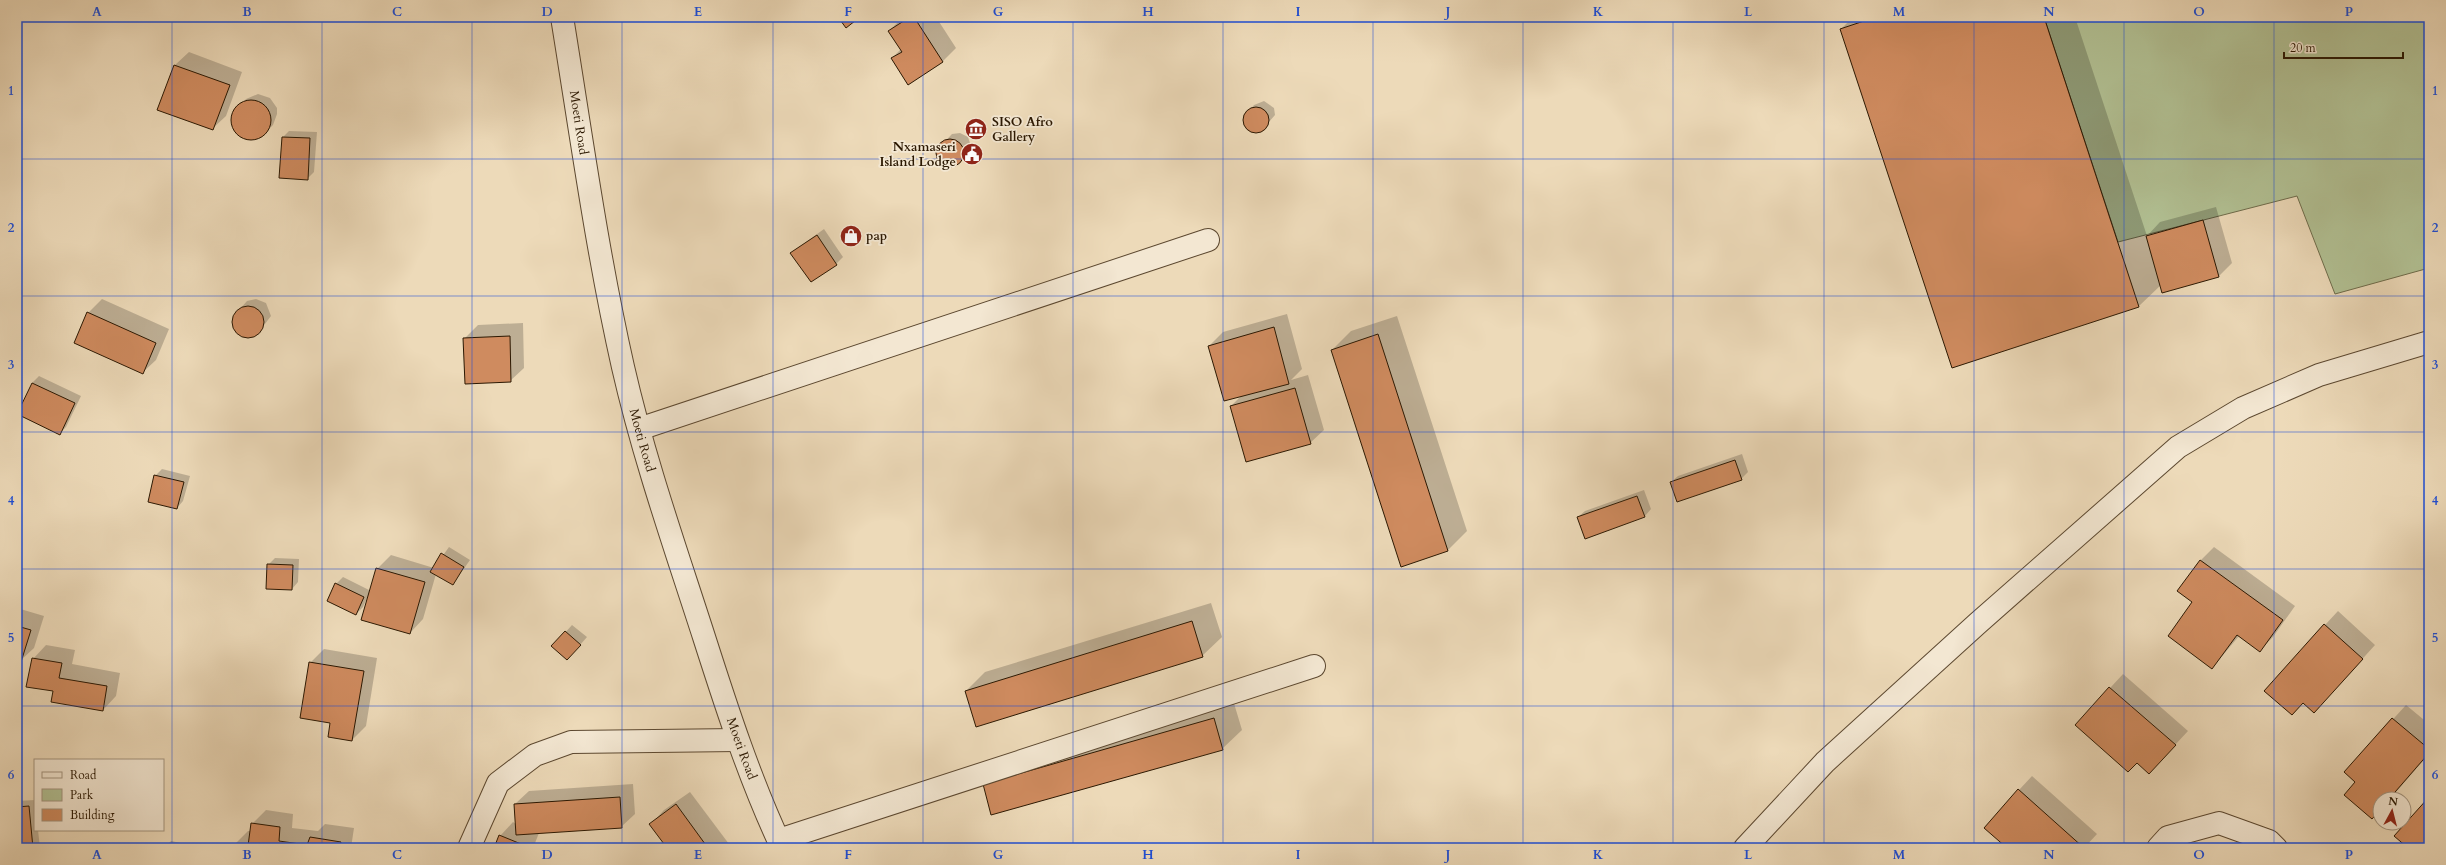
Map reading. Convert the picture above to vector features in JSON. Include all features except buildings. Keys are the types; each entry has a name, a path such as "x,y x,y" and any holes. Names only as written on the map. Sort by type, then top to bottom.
{"street":[{"name":"Moeti Road","path":"562,17 604,270 623,366 655,490 737,740 780,844"},
{"path":"639,429 1208,240"},
{"path":"1745,848 1825,762 1978,623 2178,448 2243,408 2319,375 2429,342"},
{"path":"780,844 1314,666"},
{"path":"469,848 498,783 535,755 571,742 737,740"},
{"path":"2158,848 2168,837 2219,823 2269,841 2276,848"}],"green space":[{"path":"2044,17 2429,17 2429,268 2335,294 2297,196 2118,242"}],"place":[{"name":"SISO Afro Gallery","path":"976,129"},
{"name":"Nxamaseri Island Lodge","path":"972,154"},
{"name":"pap","path":"851,236"}]}
